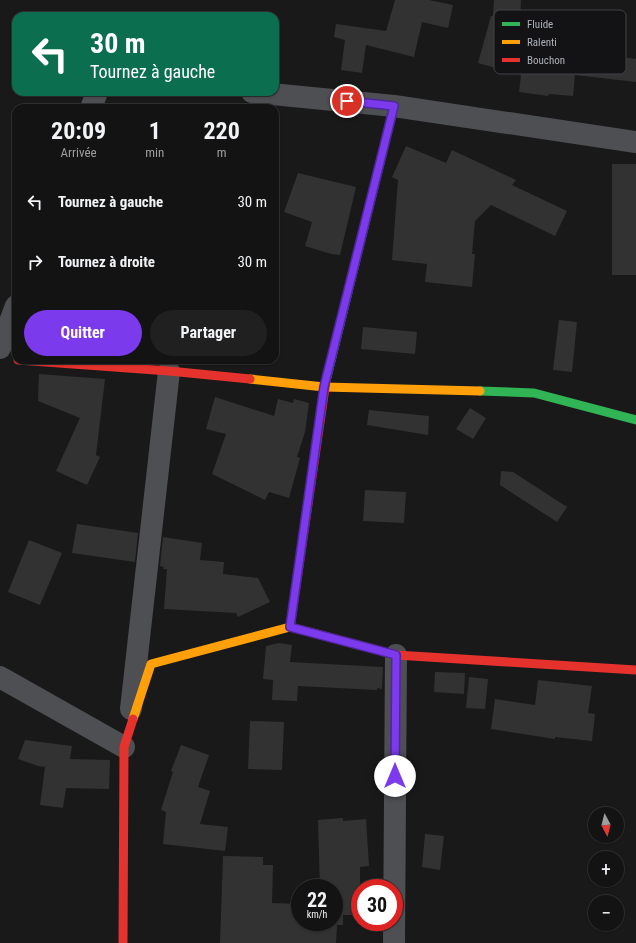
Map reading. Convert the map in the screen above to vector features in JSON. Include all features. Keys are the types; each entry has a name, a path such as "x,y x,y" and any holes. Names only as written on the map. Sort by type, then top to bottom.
{"street":[{"path":"279,95 394,106 636,142"},
{"path":"290,627 324,387 394,106"},
{"path":"0,348 12,316"},
{"path":"0,359 12,360"},
{"path":"72,364 169,371 324,387 534,393 636,420"},
{"path":"123,943 126,741 169,371"},
{"path":"126,741 151,664 290,627 396,655 636,670"},
{"path":"394,943 396,655"},
{"path":"0,677 126,741"}],"building":[{"path":"395,0 429,0 453,5 448,28 422,22 414,57 366,45 362,73 341,70 345,40 334,37 336,24 386,31"},
{"path":"494,0 521,0 521,10 494,10 494,67 478,63 491,16 493,16"},
{"path":"626,58 636,59 636,82 575,75 573,96 549,94 548,96 519,92 521,75 517,74 626,74"},
{"path":"406,146 446,163 452,150 516,180 512,185 567,211 555,236 491,205 475,221 472,254 475,254 472,287 425,282 427,264 392,260 398,180 392,177"},
{"path":"612,164 636,164 636,275 612,275"},
{"path":"298,173 356,187 340,255 331,254 305,246 312,222 284,212"},
{"path":"559,320 577,322 572,372 553,370"},
{"path":"363,327 417,332 415,354 361,349"},
{"path":"39,374 105,379 96,455 100,457 87,485 56,471 80,418 38,401"},
{"path":"215,397 274,416 278,399 293,403 294,399 309,403 305,432 297,457 300,458 289,498 269,492 265,500 212,474 226,434 206,429"},
{"path":"470,408 486,418 473,439 456,429"},
{"path":"369,410 429,416 428,435 367,425"},
{"path":"501,471 513,472 567,507 557,522 500,485"},
{"path":"365,490 406,492 404,523 363,521"},
{"path":"77,524 138,533 135,562 72,553"},
{"path":"163,537 202,543 200,560 224,562 223,574 258,578 270,602 238,617 236,613 164,609 167,569 163,569 164,567 160,566"},
{"path":"29,540 62,553 40,605 8,592"},
{"path":"279,643 292,645 290,662 383,667 382,689 298,686 297,701 272,700 273,680 263,679 266,646"},
{"path":"435,672 465,673 464,694 434,692"},
{"path":"469,677 488,679 485,709 466,708"},
{"path":"538,680 592,686 588,713 595,714 592,741 555,737 555,739 491,729 495,699 535,705"},
{"path":"250,721 284,722 282,770 248,769"},
{"path":"25,740 72,746 70,759 110,760 109,789 66,788 63,808 40,805 45,767 18,759"},
{"path":"181,745 209,755 198,787 210,791 200,824 228,827 225,851 163,844 166,812 161,810 173,772 171,771"},
{"path":"343,818 343,821 366,819 369,866 360,867 360,879 351,879 351,915 343,915 343,879 320,879 318,820"},
{"path":"425,834 444,836 440,870 422,867"},
{"path":"223,856 263,857 263,865 273,865 272,903 291,904 291,931 337,931 336,943 220,943"}],"traffic: fast":[{"path":"326,381 394,106"},
{"path":"480,391 534,393 636,420"}],"traffic: slow":[{"path":"250,379 324,387 480,391"},
{"path":"133,719 151,664 290,627 317,634"}],"traffic: jam":[{"path":"73,364 250,379"},
{"path":"290,627 326,381"},
{"path":"317,634 396,655 636,670"},
{"path":"123,943 124,747 133,719"}],"route":[{"path":"347,101 394,106 324,387 290,627 396,655 395,776"}]}
